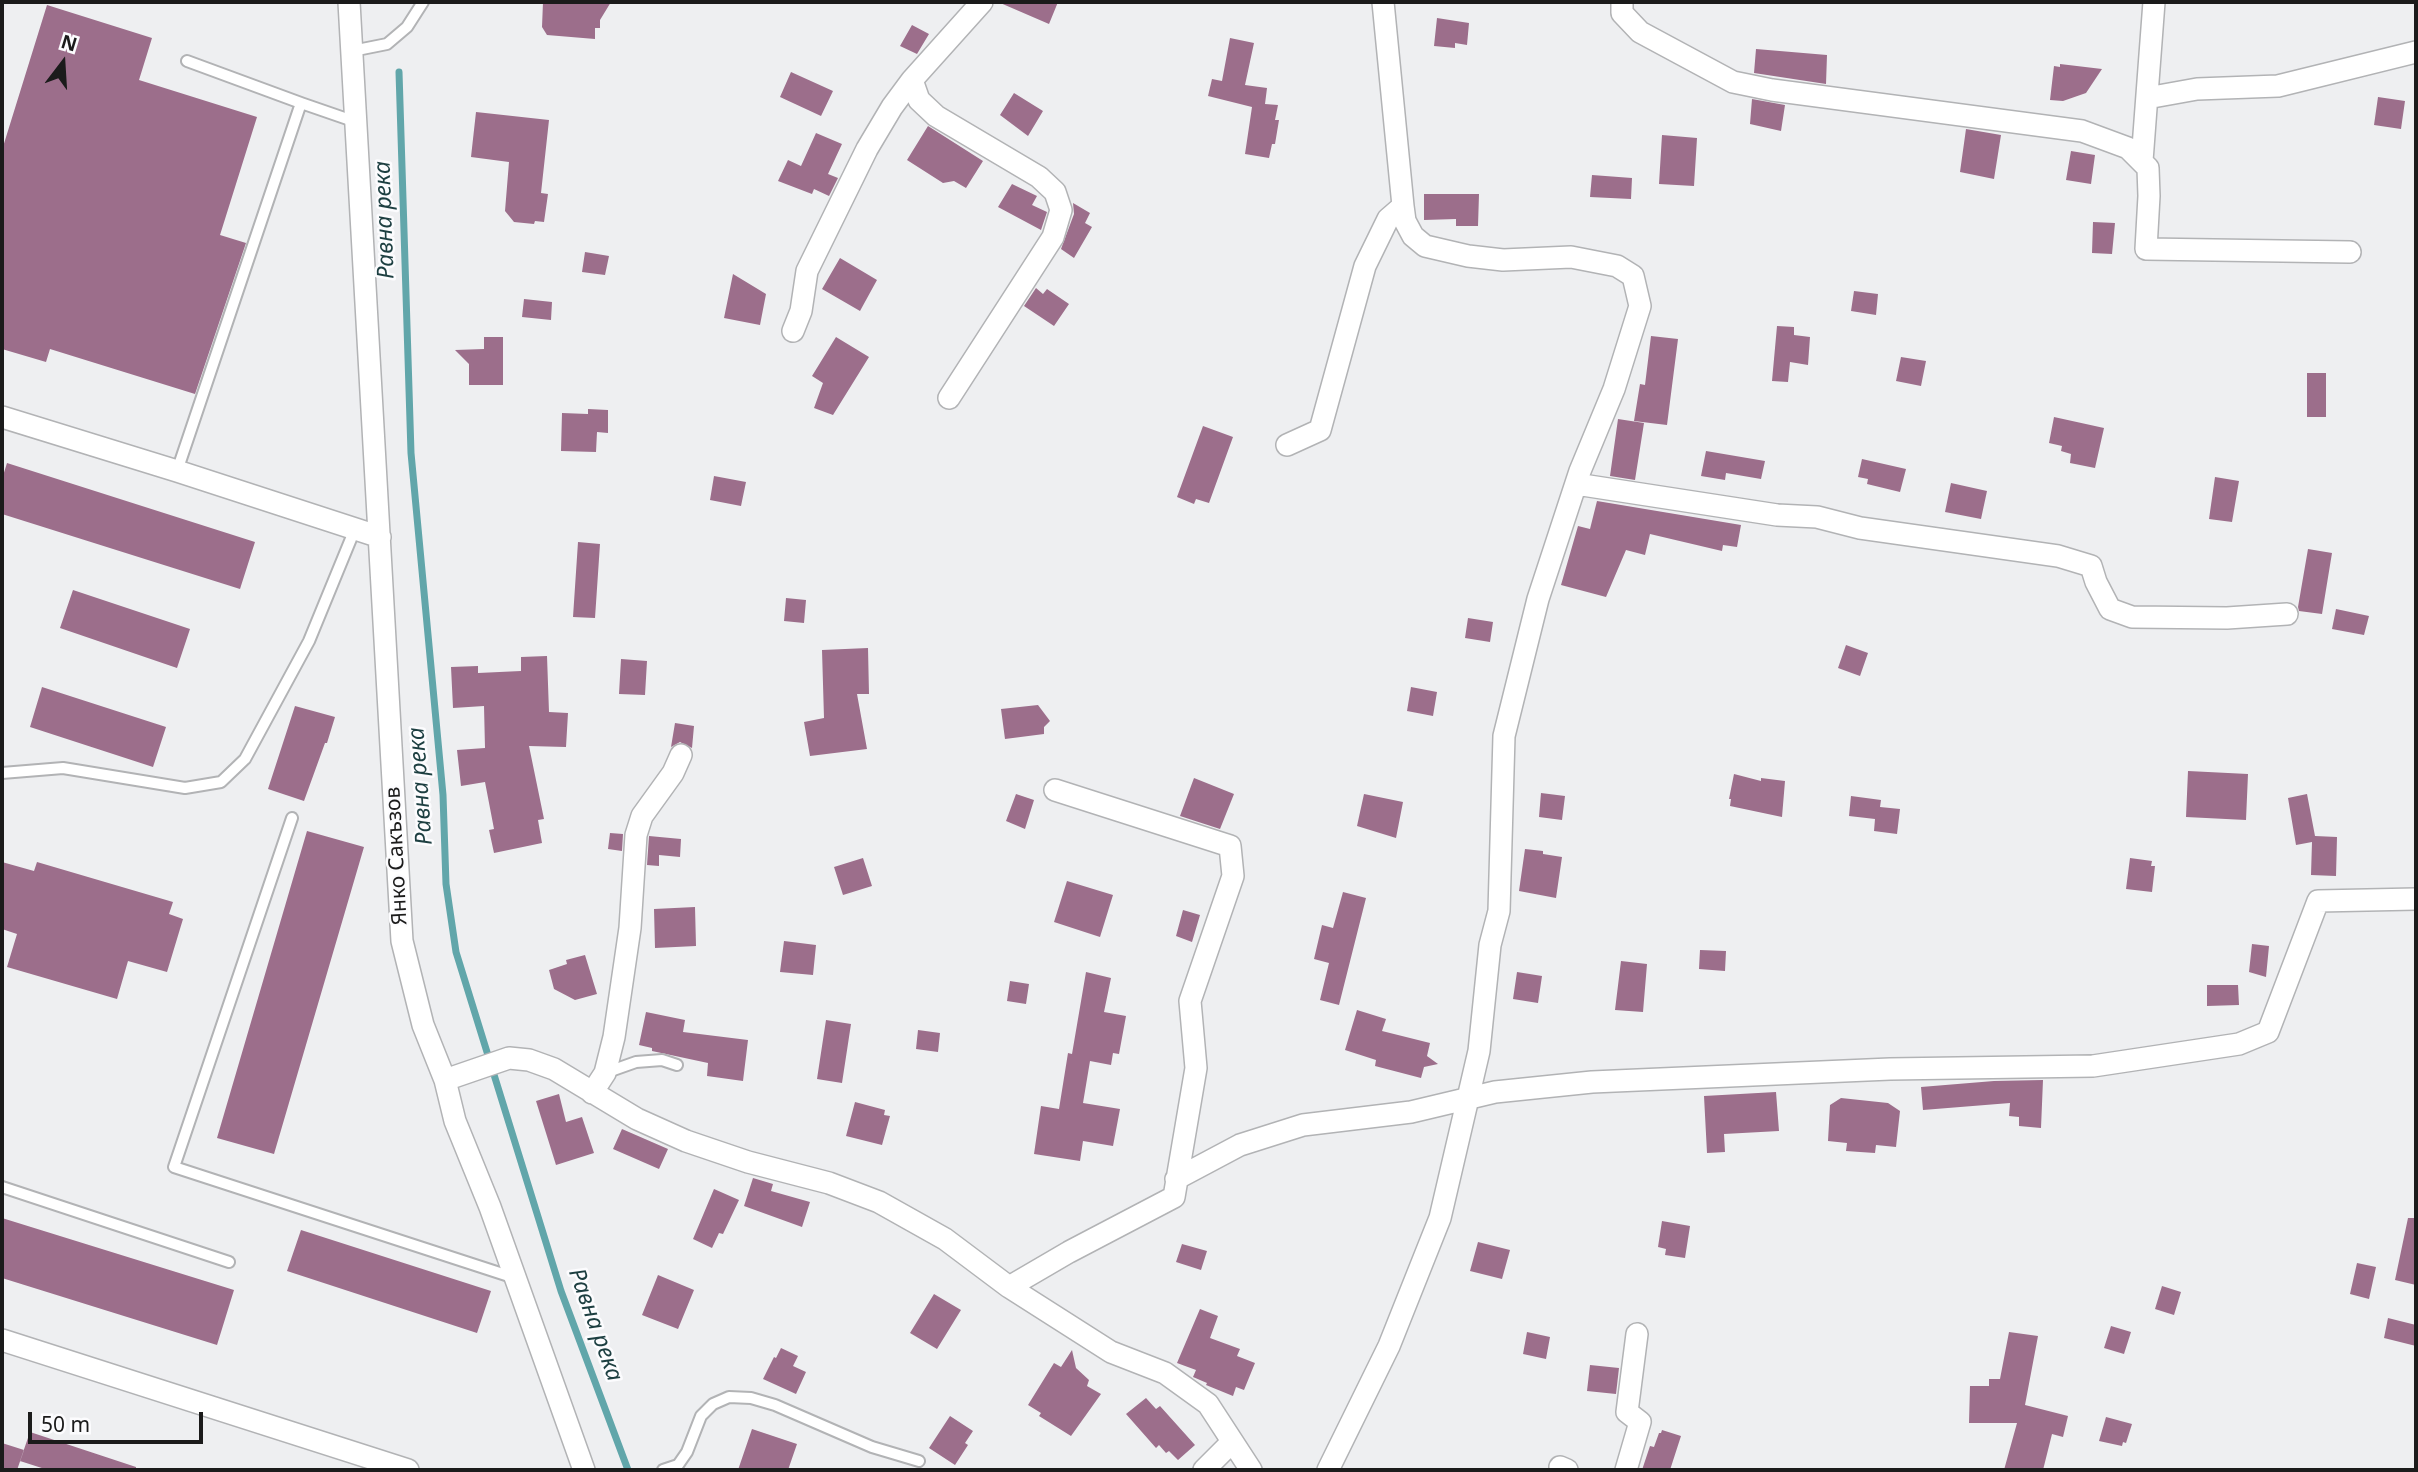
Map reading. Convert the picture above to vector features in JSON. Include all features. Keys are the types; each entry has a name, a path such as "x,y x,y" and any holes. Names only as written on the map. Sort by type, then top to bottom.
{"street":[{"name":"Янко Сакъзов","path":"349,2 401,941 422,1025 445,1080 455,1121 491,1207 584,1470"},
{"path":"793,331 800,311 807,271 867,149 912,80 982,2"},
{"path":"1328,1470 1389,1346 1440,1218 1479,1051 1490,945 1499,911 1504,736 1538,599 1576,484 1614,389 1640,306 1633,276 1617,266 1571,257 1503,260 1439,251 1425,246 1412,236 1405,221 1383,2"},
{"path":"1622,2 1622,13 1640,32 1733,82 1772,90 2082,131 2128,148 2148,168 2150,196 2146,249 2350,252"},
{"path":"2142,161 2154,2"},
{"path":"2147,98 2197,89 2278,86 2416,52"},
{"path":"912,80 919,100 936,116 1039,177 1055,192 1061,210 1053,237 949,398"},
{"path":"1287,445 1321,430 1365,266 1388,219 1404,206"},
{"path":"2,417 380,537"},
{"path":"1576,484 1777,515 1817,517 1860,528 2058,556 2091,566 2110,609 2132,617 2227,618 2287,614"},
{"path":"592,1093 605,1073 614,1037 630,928 636,835 642,816 673,773 681,755"},
{"path":"1009,1287 1174,1197 1196,1068 1189,1001 1233,876 1230,846 1055,790"},
{"path":"1177,1179 1240,1145 1303,1125 1411,1112 1495,1091 1592,1083 1890,1069 2093,1066 2239,1044 2268,1032 2318,901 2416,899"},
{"path":"445,1080 509,1058 529,1060 554,1069 637,1119 686,1141 748,1162 829,1183 879,1202 945,1239 1009,1287 1111,1352 1165,1373 1208,1404 1251,1470"},
{"path":"1626,1470 1640,1422 1627,1412 1637,1334"},
{"path":"2,1340 408,1470"},
{"path":"1204,1470 1232,1442"}],"lane":[{"path":"352,51 387,44 407,27 423,2"},
{"path":"187,61 356,122"},
{"path":"177,471 301,103"},
{"path":"2,774 63,768 186,788 221,782 245,758 309,641 355,529"},
{"path":"292,818 174,1167 515,1278"},
{"path":"605,1073 636,1062 662,1060 677,1065"},
{"path":"2,1187 229,1262"},
{"path":"663,1470 678,1465 687,1451 701,1416 713,1404 729,1398 751,1398 775,1405 872,1447 919,1461"}],"building":[{"path":"543,2 611,2 600,20 600,28 595,28 595,39 547,35 542,27"},
{"path":"998,2 1058,2 1049,24"},
{"path":"47,5 152,38 139,80 257,117 220,235 246,243 195,394 50,349 46,362 2,349 2,150"},
{"path":"1437,18 1469,23 1467,45 1455,43 1455,48 1434,46"},
{"path":"912,25 929,34 917,54 900,46"},
{"path":"1230,38 1254,43 1245,85 1267,88 1265,104 1278,105 1275,120 1279,120 1275,144 1272,144 1269,158 1245,154 1252,107 1208,96 1212,79 1222,81"},
{"path":"1756,49 1827,55 1826,84 1754,73"},
{"path":"2060,64 2102,69 2086,93 2063,101 2050,100 2054,66 2060,67"},
{"path":"791,72 833,91 821,116 780,97"},
{"path":"1014,93 1043,111 1028,136 1000,115"},
{"path":"2378,97 2405,101 2401,129 2374,125"},
{"path":"1752,99 1785,105 1781,131 1750,124"},
{"path":"476,112 549,120 541,193 548,194 544,222 514,222 505,211 509,162 471,157"},
{"path":"928,126 983,161 966,188 954,181 943,183 907,160"},
{"path":"1966,129 2001,135 1994,179 1960,172"},
{"path":"816,133 842,144 828,174 838,178 829,196 814,189 812,194 778,181 788,160 801,166"},
{"path":"1662,135 1697,138 1694,186 1659,184"},
{"path":"2071,151 2095,155 2091,184 2066,180"},
{"path":"1592,175 1632,178 1631,199 1590,197"},
{"path":"1012,184 1037,196 1032,205 1047,212 1041,230 998,207"},
{"path":"1424,194 1479,194 1478,226 1456,226 1456,219 1424,220"},
{"path":"1073,203 1090,213 1085,223 1092,227 1074,258 1061,249 1074,214"},
{"path":"2093,222 2115,223 2112,254 2092,253"},
{"path":"585,252 609,256 605,275 582,272"},
{"path":"840,258 877,280 860,311 822,289"},
{"path":"733,274 766,294 760,325 724,318"},
{"path":"1036,288 1043,294 1047,289 1069,304 1054,326 1024,306"},
{"path":"1854,291 1878,294 1876,315 1851,311"},
{"path":"524,299 552,302 551,320 522,317"},
{"path":"1777,326 1794,327 1794,335 1810,337 1808,365 1790,362 1788,382 1772,381"},
{"path":"1651,336 1678,339 1667,425 1634,421 1640,384 1645,385"},
{"path":"484,337 503,337 503,385 469,385 469,364 455,350 484,349"},
{"path":"836,337 869,357 833,415 814,408 823,383 812,376"},
{"path":"1901,357 1926,361 1921,386 1896,381"},
{"path":"2307,373 2326,373 2326,417 2307,417"},
{"path":"588,409 608,410 608,433 597,432 596,452 561,451 562,413 588,414"},
{"path":"2054,417 2104,428 2095,468 2070,463 2071,454 2061,451 2062,446 2049,443"},
{"path":"1618,419 1644,423 1635,480 1610,476"},
{"path":"1203,426 1233,437 1209,503 1196,499 1194,504 1177,497"},
{"path":"1706,451 1765,461 1761,479 1726,473 1725,480 1701,476"},
{"path":"1862,459 1906,469 1900,492 1867,484 1868,479 1858,477"},
{"path":"7,463 255,542 240,589 2,514 2,479"},
{"path":"714,476 746,482 741,506 710,500"},
{"path":"2215,477 2239,481 2232,522 2209,519"},
{"path":"1951,483 1987,491 1981,519 1945,512"},
{"path":"1597,501 1741,525 1737,547 1723,545 1722,551 1650,534 1645,555 1626,550 1606,597 1561,585 1578,526 1590,529"},
{"path":"578,542 600,544 595,618 573,617"},
{"path":"2308,549 2332,553 2322,614 2299,611 2298,607"},
{"path":"73,590 190,629 177,668 60,628"},
{"path":"786,598 806,600 804,623 784,621"},
{"path":"2336,609 2369,616 2364,635 2332,629"},
{"path":"1468,618 1493,622 1490,642 1465,638"},
{"path":"1846,645 1868,653 1860,676 1838,668"},
{"path":"868,648 869,694 857,694 867,749 810,756 804,722 824,718 822,650"},
{"path":"547,656 549,712 568,713 566,747 529,746 544,819 538,820 542,843 494,853 489,830 494,829 485,782 461,786 457,750 485,748 484,706 453,708 451,667 478,666 478,673 521,671 521,657"},
{"path":"621,659 647,661 645,695 619,694"},
{"path":"42,687 166,727 153,767 30,727"},
{"path":"1411,687 1437,692 1433,716 1407,711"},
{"path":"1038,705 1050,721 1044,727 1044,734 1005,739 1001,709"},
{"path":"295,706 335,717 304,801 268,789"},
{"path":"675,723 694,726 692,748 680,742 671,747"},
{"path":"2188,771 2248,774 2246,820 2186,817"},
{"path":"1734,774 1761,781 1761,778 1785,781 1782,817 1730,806"},
{"path":"1194,778 1234,794 1220,829 1180,816"},
{"path":"1541,793 1565,796 1562,820 1539,817"},
{"path":"1016,794 1034,800 1025,829 1006,821"},
{"path":"1364,794 1403,802 1396,838 1357,826"},
{"path":"2307,794 2315,836 2337,837 2336,876 2311,875 2312,842 2296,845 2288,798"},
{"path":"1851,796 1881,800 1880,807 1900,809 1897,834 1874,831 1875,819 1849,816"},
{"path":"307,831 364,847 274,1154 217,1138"},
{"path":"610,833 623,834 622,851 608,849"},
{"path":"649,836 681,839 680,857 659,855 659,866 647,865"},
{"path":"1525,849 1562,857 1556,898 1519,891"},
{"path":"863,858 872,886 843,895 834,867"},
{"path":"2130,858 2152,861 2151,866 2155,866 2152,892 2126,889"},
{"path":"2,862 34,871 37,862 173,902 169,914 183,919 167,972 128,961 117,999 7,967 17,934 2,929"},
{"path":"1067,881 1113,895 1100,937 1054,922"},
{"path":"1343,892 1366,898 1339,1005 1320,1000 1329,963 1314,959 1322,925 1333,928"},
{"path":"695,907 696,946 655,948 654,909"},
{"path":"1183,910 1200,915 1192,942 1176,936"},
{"path":"784,941 816,945 813,975 780,972"},
{"path":"2252,944 2269,946 2266,977 2249,972"},
{"path":"1700,950 1726,951 1725,971 1699,969"},
{"path":"585,955 597,994 575,1000 554,989 549,970 567,964 566,960"},
{"path":"1621,961 1647,964 1643,1012 1615,1010"},
{"path":"1086,972 1111,978 1104,1012 1126,1016 1119,1054 1113,1053 1111,1065 1090,1061 1083,1103 1120,1109 1113,1146 1083,1141 1080,1161 1034,1154 1041,1106 1059,1109 1068,1053 1072,1054"},
{"path":"1517,972 1542,976 1538,1003 1513,999"},
{"path":"1010,981 1029,984 1026,1004 1007,1001"},
{"path":"2207,985 2238,985 2239,1005 2207,1006"},
{"path":"1357,1010 1386,1019 1382,1031 1430,1043 1427,1056 1438,1064 1424,1067 1421,1078 1375,1066 1376,1060 1345,1050"},
{"path":"646,1012 685,1020 683,1032 748,1040 743,1081 707,1076 708,1063 652,1051 652,1048 639,1045"},
{"path":"826,1020 851,1024 842,1083 817,1079"},
{"path":"918,1030 940,1033 938,1052 916,1049"},
{"path":"2043,1080 2041,1128 2019,1126 2019,1117 2009,1116 2010,1103 1923,1110 1921,1087"},
{"path":"1776,1092 1779,1131 1724,1134 1725,1152 1707,1153 1704,1096"},
{"path":"559,1094 566,1122 582,1117 594,1153 556,1165 536,1101"},
{"path":"1841,1098 1888,1103 1900,1111 1896,1147 1876,1145 1875,1153 1846,1151 1847,1143 1828,1141 1830,1105"},
{"path":"855,1102 885,1110 884,1115 890,1116 882,1145 846,1136"},
{"path":"622,1129 668,1149 659,1169 613,1149"},
{"path":"753,1178 773,1184 771,1191 810,1202 802,1227 744,1206"},
{"path":"714,1189 739,1200 723,1234 719,1233 712,1248 693,1239"},
{"path":"2,1218 234,1290 217,1345 2,1278"},
{"path":"2408,1218 2416,1218 2416,1285 2395,1280"},
{"path":"1662,1221 1690,1226 1685,1258 1665,1255 1666,1249 1658,1247"},
{"path":"301,1230 491,1291 477,1333 287,1271"},
{"path":"1478,1242 1510,1250 1502,1279 1470,1271"},
{"path":"1182,1244 1207,1251 1201,1270 1176,1262"},
{"path":"2357,1263 2376,1267 2369,1299 2350,1294"},
{"path":"658,1275 694,1290 678,1329 642,1315"},
{"path":"2162,1286 2181,1292 2174,1315 2155,1309"},
{"path":"934,1294 961,1310 937,1349 910,1333"},
{"path":"1200,1309 1218,1316 1210,1338 1240,1349 1237,1356 1255,1363 1244,1390 1236,1387 1233,1396 1206,1385 1207,1383 1193,1377 1196,1370 1177,1363"},
{"path":"2388,1318 2416,1325 2416,1346 2384,1338"},
{"path":"2111,1326 2131,1332 2124,1354 2104,1348"},
{"path":"1527,1332 1550,1337 1546,1359 1523,1354"},
{"path":"2009,1332 2038,1336 2025,1405 2068,1416 2063,1437 2052,1434 2043,1470 2004,1470 2017,1423 1969,1423 1970,1386 1989,1386 1989,1379 2000,1379"},
{"path":"781,1348 798,1356 793,1366 806,1372 796,1394 763,1379"},
{"path":"1072,1350 1076,1368 1089,1380 1087,1386 1101,1394 1071,1436 1039,1416 1041,1413 1028,1405 1054,1363 1061,1367"},
{"path":"1590,1365 1619,1368 1616,1394 1587,1391"},
{"path":"1146,1398 1156,1409 1160,1406 1195,1445 1178,1460 1159,1445 1156,1448 1126,1414"},
{"path":"950,1416 973,1431 965,1443 968,1445 955,1465 929,1448"},
{"path":"2106,1417 2132,1424 2126,1443 2123,1442 2122,1446 2099,1441"},
{"path":"752,1429 797,1444 788,1470 738,1470"},
{"path":"1662,1430 1681,1436 1670,1470 1642,1470 1650,1446 1654,1447"},
{"path":"30,1432 136,1467 136,1470 48,1470 20,1461"},
{"path":"2,1443 24,1450 17,1470 2,1470"}],"waterway":[{"name":"Равна река","path":"399,72 411,453 443,795 446,884 456,952 561,1291 628,1470"}]}
